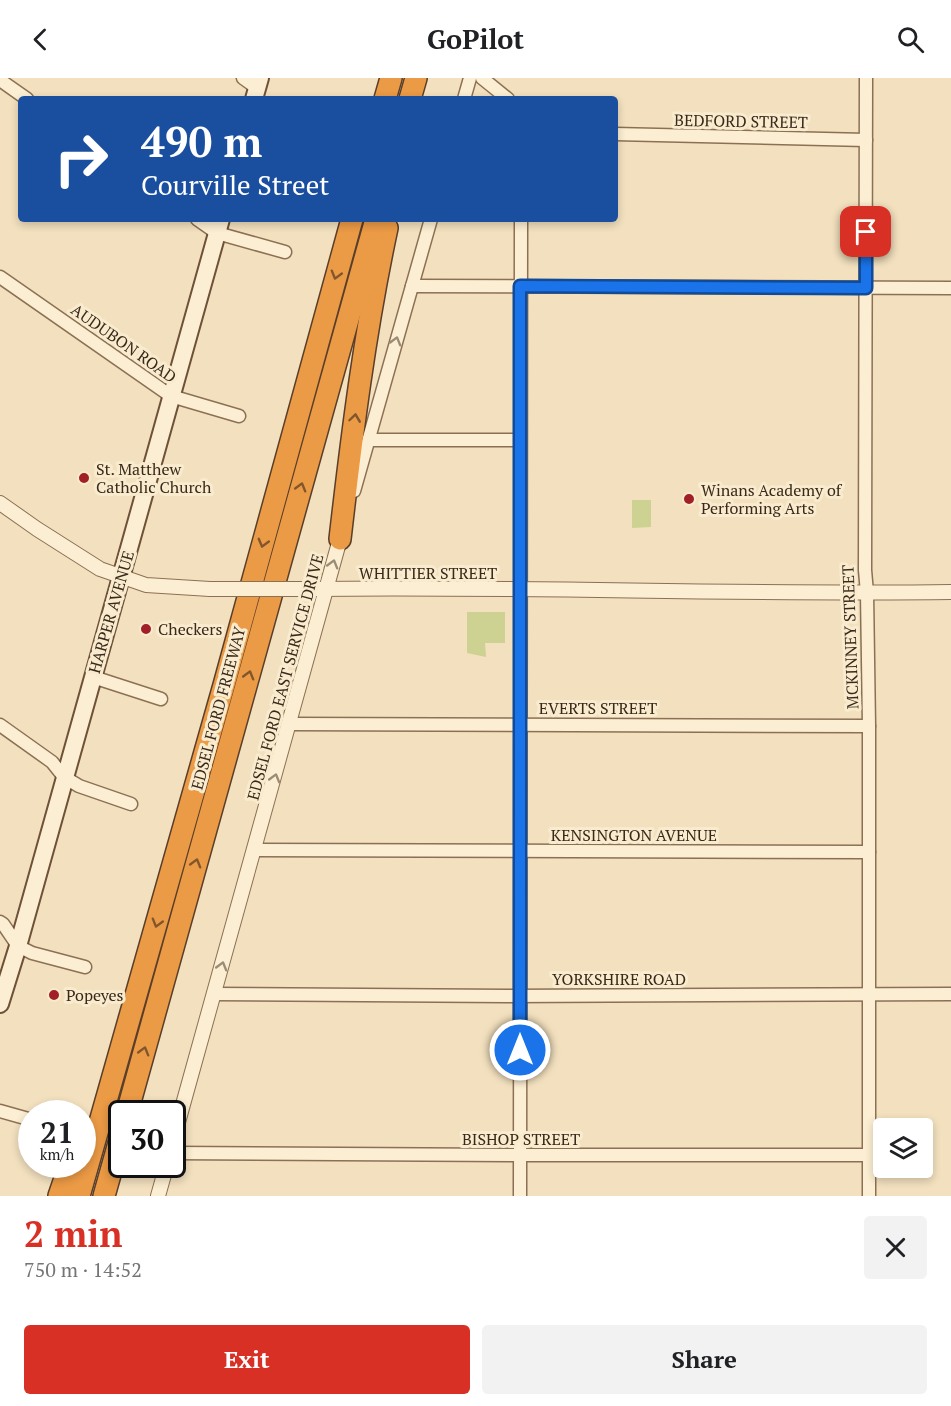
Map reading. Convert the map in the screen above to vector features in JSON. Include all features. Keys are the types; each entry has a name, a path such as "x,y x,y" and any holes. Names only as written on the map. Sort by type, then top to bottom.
{"highway":[{"path":"386,96 391,78"},
{"path":"411,96 416,78"},
{"name":"EDSEL FORD FREEWAY","path":"79,1196 217,712 351,222"},
{"name":"EDSEL FORD FREEWAY","path":"131,1100 375,222"},
{"path":"340,539 376,277 388,222"},
{"path":"94,1100 131,1013"},
{"path":"58,1196 65,1178"},
{"path":"104,1196 109,1178"}],"main road":[{"name":"HARPER AVENUE","path":"0,1004 219,226"}],"street":[{"path":"465,96 470,78"},
{"path":"482,78 504,96"},
{"name":"MCKINNEY STREET","path":"866,78 865,570 869,726 869,1196"},
{"path":"0,80 23,96"},
{"name":"BEDFORD STREET","path":"618,135 866,140"},
{"name":"EDSEL FORD EAST SERVICE DRIVE","path":"184,1100 430,222"},
{"path":"520,1196 521,222"},
{"path":"219,226 285,252"},
{"name":"AUDUBON ROAD","path":"0,277 171,396 239,416"},
{"path":"412,286 951,288"},
{"path":"369,440 520,440"},
{"name":"WHITTIER STREET","path":"0,503 100,569 146,585 210,589 951,592"},
{"path":"93,677 161,699"},
{"name":"EVERTS STREET","path":"290,724 869,726"},
{"path":"0,725 52,762 64,777 79,786 131,804"},
{"name":"KENSINGTON AVENUE","path":"255,850 869,852"},
{"path":"0,922 18,945 32,953 86,966"},
{"name":"YORKSHIRE ROAD","path":"214,994 520,996 951,994"},
{"path":"0,1111 18,1116"},
{"name":"BISHOP STREET","path":"186,1153 869,1155"},
{"path":"158,1196 163,1178"}],"green space":[{"path":"632,500 651,500 651,527 632,528"},
{"path":"467,612 505,612 505,643 485,643 486,657 467,653"}],"place":[{"name":"St. Matthew Catholic Church","path":"84,478"},
{"name":"Winans Academy of Performing Arts","path":"689,499"},
{"name":"Checkers","path":"146,629"},
{"name":"Popeyes","path":"54,995"}],"route":[{"path":"520,1050 520,286 866,288 866,232"}]}
